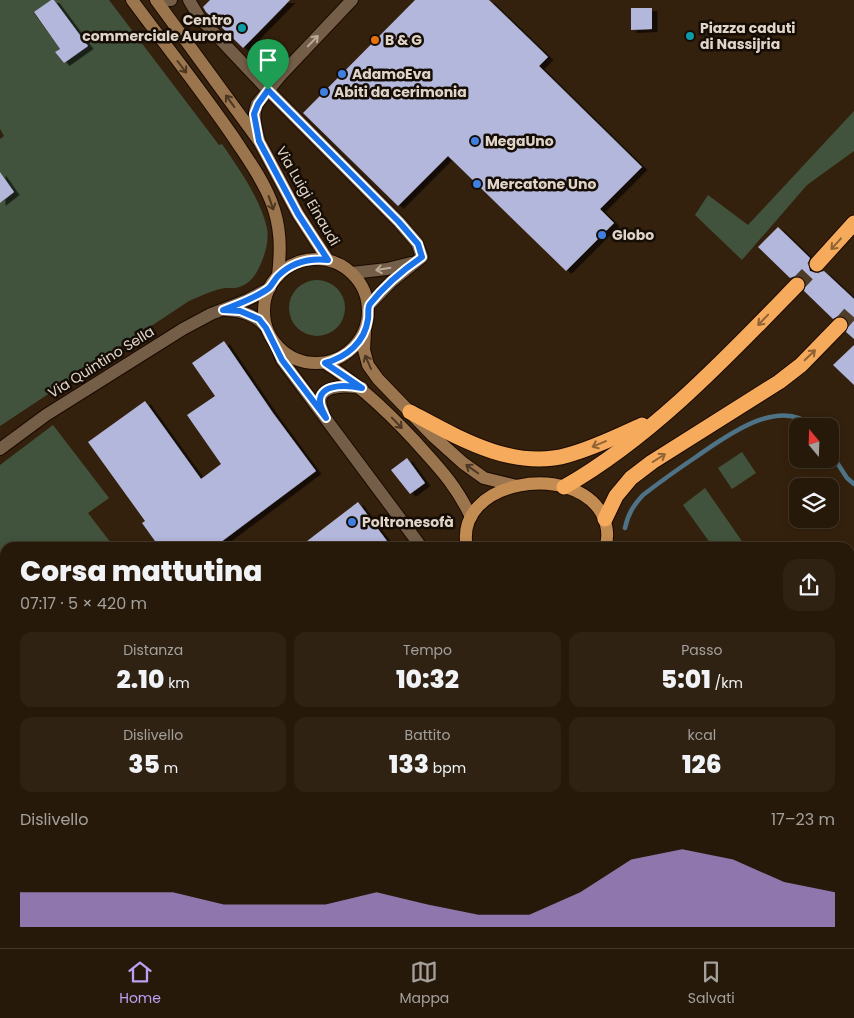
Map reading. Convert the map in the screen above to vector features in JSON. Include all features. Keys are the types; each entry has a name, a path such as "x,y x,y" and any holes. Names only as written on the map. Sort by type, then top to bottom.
{"highway":[{"path":"817,264 854,223"},
{"path":"564,487 613,457 660,417 724,360 797,285"},
{"path":"605,520 616,496 631,478 652,462 778,382 801,365 840,325"},
{"path":"410,412 488,450 515,457 539,459 566,456 660,417"}],"main road":[{"name":"Via Luigi Einaudi","path":"132,0 223,122 261,180 271,202 278,230 281,248 278,276"},
{"name":"Via Luigi Einaudi","path":"156,1 259,141 298,214 328,260"},
{"name":"Via Luigi Einaudi","path":"317,259 328,260 337,263 352,273 363,288 368,306 368,318 361,339 349,352 342,357 325,363 307,363 282,351 276,344 266,328 264,306 270,288 278,276 285,270 301,262 317,259"},
{"name":"Via Luigi Einaudi","path":"365,330 364,350 368,365 378,379 433,436 463,463 484,478 517,486"},
{"name":"Via Luigi Einaudi","path":"325,363 362,388 397,422 450,480 471,516 488,498 502,491 533,483 564,487 579,493 591,500 599,508 605,520"},
{"path":"467,542 466,528 471,516"},
{"path":"605,520 607,532 606,542"}],"street":[{"path":"156,1 171,0"},
{"path":"189,0 200,17 268,90 418,244 422,257 391,282 368,306"},
{"path":"259,141 254,114 258,104 268,90 352,0"},
{"path":"352,273 387,269 414,263"},
{"name":"Via Quintino Sella","path":"0,448 46,415 147,350 198,320 248,300 270,288"},
{"name":"Via Quintino Sella","path":"223,310 240,311 250,314 259,319 266,328"},
{"path":"276,344 282,360 418,542"},
{"path":"326,418 321,407 320,399 322,394 329,389 343,385 362,388"}],"green space":[{"path":"0,0 51,0 34,13 60,49 55,52 64,63 87,46 54,0 109,0 219,145 222,144 235,163 248,184 264,217 268,236 266,249 260,265 250,281 237,288 216,290 189,301 0,426 0,203 14,192 0,172 0,139 4,136 0,129"},
{"path":"262,48 274,49 279,63 271,72 255,55"},
{"path":"854,111 854,151 807,185 742,260 695,215 708,195 748,225"},
{"path":"317,280 328,282 337,288 343,297 345,308 343,319 337,328 328,334 317,336 306,334 297,328 291,319 289,308 291,297 297,288 306,282"},
{"path":"53,425 109,498 88,513 110,542 0,542 0,465"},
{"path":"742,452 756,473 732,489 718,468"},
{"path":"705,488 743,542 709,542 683,505"}],"building":[{"path":"51,0 54,0 88,46 64,63 55,52 60,49 34,12"},
{"name":"Centro commerciale Aurora","path":"210,0 290,0 243,48 206,12 203,7"},
{"name":"MegaUno","path":"415,0 489,0 548,57 539,66 642,167 600,209 614,223 566,271 448,156 398,206 303,113"},
{"path":"631,8 652,8 652,29 631,30"},
{"path":"0,172 14,192 0,203"},
{"path":"778,227 810,258 808,263 810,271 816,273 824,271 854,299 854,339 846,332 849,323 846,318 838,316 833,319 804,291 806,283 803,278 795,276 790,278 758,247"},
{"path":"224,341 273,413 316,471 221,542 156,542 142,523 145,521 88,442 145,401 201,479 221,464 187,415 215,396 192,363"},
{"path":"854,345 854,385 833,365"},
{"path":"407,458 425,483 410,494 391,470"},
{"name":"Poltronesofà","path":"358,502 387,541 386,542 306,542"}],"waterway":[{"path":"625,528 631,510 643,495 737,430 768,417 784,415 799,418"},
{"path":"839,466 847,478 854,484"}],"tunnel":[{"path":"797,285 817,264"},
{"path":"840,325 854,309"}],"place":[{"name":"Centro commerciale Aurora","path":"242,28"},
{"name":"Piazza caduti di Nassijria","path":"690,36"},
{"name":"B & G","path":"375,40"},
{"name":"AdamoEva","path":"342,74"},
{"name":"Abiti da cerimonia","path":"324,92"},
{"name":"MegaUno","path":"475,141"},
{"name":"Mercatone Uno","path":"477,184"},
{"name":"Globo","path":"602,235"},
{"name":"Poltronesofà","path":"352,522"}],"route":[{"path":"268,90 399,222 418,244 422,257 391,282 368,306 367,325 361,339 355,346 342,357 325,363 344,374 362,388 343,385 329,389 322,394 320,399 321,407 326,418 282,360 276,344 259,319 240,311 223,310 248,300 270,288 278,276 293,265 317,259 328,260 298,214 259,141 254,114 258,104 268,90"}]}
